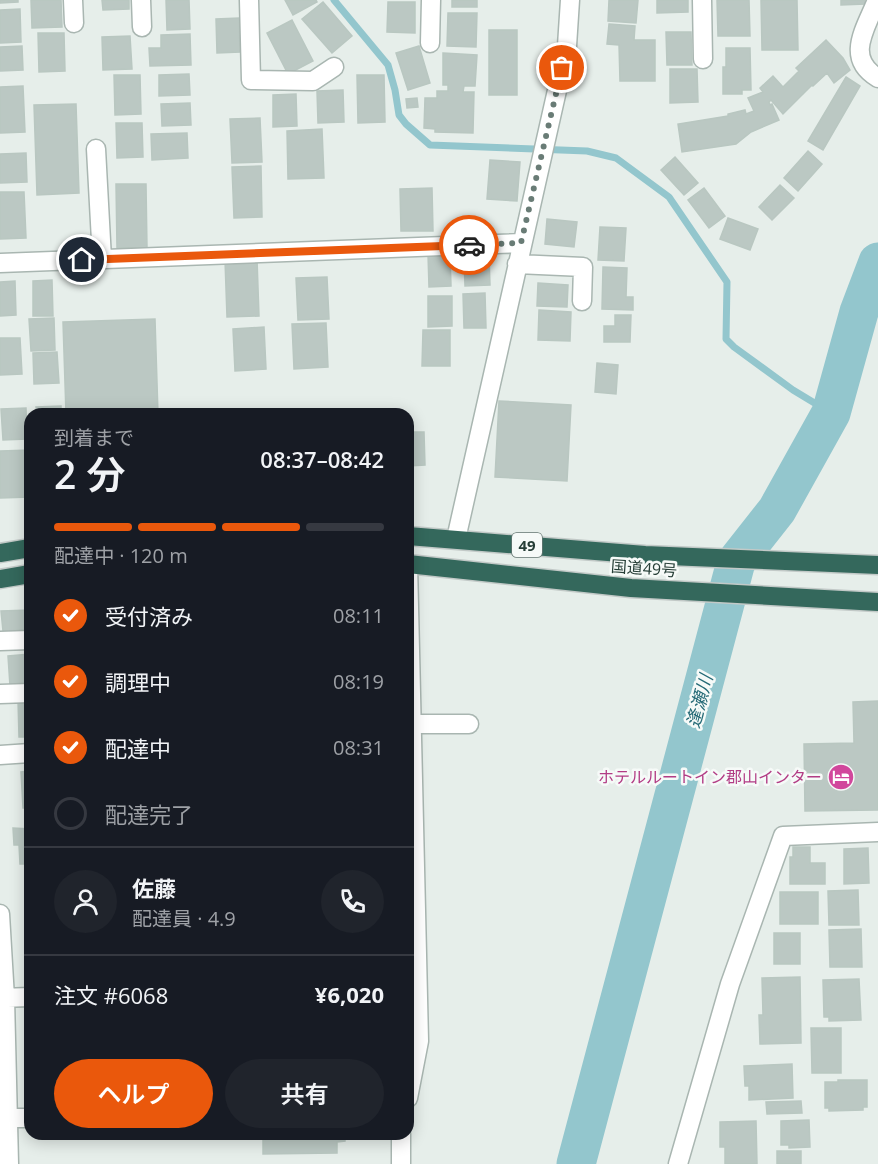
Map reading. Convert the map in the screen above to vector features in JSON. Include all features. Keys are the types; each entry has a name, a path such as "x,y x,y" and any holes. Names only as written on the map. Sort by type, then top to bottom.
{"highway":[{"name":"国道49号","path":"414,536 645,555 878,565"},
{"path":"0,553 24,549"},
{"name":"国道49号","path":"414,565 631,588 878,602"},
{"path":"0,579 24,575"}],"street":[{"path":"73,0 74,23"},
{"path":"141,0 142,27"},
{"path":"249,0 251,80 313,81 334,67"},
{"path":"430,43 431,0"},
{"path":"456,539 567,46 570,0"},
{"path":"702,0 703,59"},
{"path":"877,0 858,50 864,68 878,78"},
{"path":"96,149 102,259"},
{"path":"0,263 521,243"},
{"path":"517,264 583,267 582,301"},
{"path":"0,641 24,640"},
{"path":"0,694 24,693"},
{"path":"414,724 469,724"},
{"path":"0,755 24,753"},
{"path":"678,1164 730,984 783,836 878,831"},
{"path":"0,914 9,1164"},
{"path":"2,998 24,996"},
{"path":"414,1002 418,1041 414,1064"},
{"path":"8,1118 24,1118"},
{"path":"401,1140 401,1164"}],"building":[{"path":"0,0 18,0 18,2 0,3"},
{"path":"31,0 61,0 62,27 32,28"},
{"path":"102,0 129,0 129,9 103,10"},
{"path":"166,0 189,0 190,29 167,30"},
{"path":"285,0 316,0 317,2 293,15"},
{"path":"452,0 477,0 477,7 452,7"},
{"path":"609,0 638,0 636,23 608,21"},
{"path":"657,0 688,0 688,12 657,13"},
{"path":"717,0 749,0 750,36 718,36"},
{"path":"761,0 797,0 798,50 762,50"},
{"path":"841,0 865,0 865,4 841,5"},
{"path":"323,2 352,36 332,53 302,19"},
{"path":"388,2 415,2 415,33 387,32"},
{"path":"20,9 21,42 0,43 0,10"},
{"path":"448,13 477,13 476,47 447,46"},
{"path":"239,18 240,52 217,53 216,19"},
{"path":"292,20 313,61 288,74 267,33"},
{"path":"609,24 635,26 634,40 655,40 655,81 620,81 619,45 607,44"},
{"path":"489,30 517,30 517,95 489,95"},
{"path":"666,32 691,32 692,65 667,65"},
{"path":"38,33 64,33 65,71 39,72"},
{"path":"190,34 191,65 150,66 149,48 161,48 161,35"},
{"path":"130,36 132,69 103,70 102,37"},
{"path":"826,40 843,58 850,70 834,83 827,73 783,114 771,100 770,105 772,104 779,120 751,132 736,144 682,152 678,124 728,116 728,114 745,110 746,114 754,111 748,98 763,92 760,88 773,76 783,87 799,71 796,68"},
{"path":"22,46 23,70 0,71 0,47"},
{"path":"419,46 430,83 408,90 396,53"},
{"path":"726,48 750,48 751,90 742,90 742,94 723,94"},
{"path":"443,53 477,55 475,86 464,86 463,92 474,92 473,133 435,132 435,129 424,128 425,98 437,98 437,91 448,91 448,85 443,85"},
{"path":"670,69 697,69 698,102 670,103"},
{"path":"189,74 190,95 159,96 159,75"},
{"path":"114,75 140,75 141,114 115,115"},
{"path":"357,75 384,75 385,122 358,123"},
{"path":"846,77 860,86 823,150 808,141"},
{"path":"23,86 25,132 0,133 0,87"},
{"path":"343,90 344,122 318,123 317,91"},
{"path":"296,94 297,126 273,127 273,95"},
{"path":"417,98 418,107 407,108 406,99"},
{"path":"190,103 191,125 162,126 161,104"},
{"path":"76,104 79,193 37,195 34,105"},
{"path":"260,118 262,162 232,163 230,119"},
{"path":"116,123 142,123 143,157 117,158"},
{"path":"322,129 324,178 288,179 287,131"},
{"path":"187,133 188,158 152,160 151,134"},
{"path":"808,151 822,164 798,191 784,178"},
{"path":"26,153 27,182 0,183 0,154"},
{"path":"675,157 698,183 684,195 661,170"},
{"path":"490,160 520,162 517,201 487,199"},
{"path":"261,166 262,217 234,218 232,167"},
{"path":"116,184 146,184 147,248 117,248"},
{"path":"780,185 794,198 772,220 759,207"},
{"path":"432,188 433,231 401,231 400,189"},
{"path":"704,188 725,216 709,228 688,200"},
{"path":"0,192 24,192 26,238 0,239"},
{"path":"728,218 758,229 750,250 720,239"},
{"path":"547,219 577,222 574,247 545,244"},
{"path":"600,227 626,228 624,261 598,260"},
{"path":"428,254 450,254 451,286 429,287"},
{"path":"464,256 489,256 490,285 465,286"},
{"path":"257,259 259,316 227,317 225,260"},
{"path":"603,267 627,268 626,297 633,297 633,310 602,309"},
{"path":"327,277 329,319 298,320 296,278"},
{"path":"52,280 53,316 33,316 33,281"},
{"path":"15,281 16,315 0,316 0,282"},
{"path":"538,283 568,285 567,307 537,306"},
{"path":"485,293 486,328 464,328 463,294"},
{"path":"428,296 452,296 452,326 428,327"},
{"path":"539,310 571,312 570,341 538,340"},
{"path":"615,315 631,315 630,342 604,342 604,326 615,326"},
{"path":"54,318 55,350 31,351 29,319"},
{"path":"155,319 158,408 66,408 63,322"},
{"path":"326,323 328,367 294,369 292,324"},
{"path":"264,327 266,369 235,371 233,329"},
{"path":"423,330 450,330 450,366 422,366"},
{"path":"0,338 20,338 22,374 0,375"},
{"path":"57,352 59,383 34,384 33,353"},
{"path":"597,363 618,365 616,394 595,392"},
{"path":"499,401 571,405 567,481 495,477"},
{"path":"61,406 61,408 36,408"},
{"path":"24,408 24,439 3,440 1,409"},
{"path":"414,432 424,432 425,465 414,466"},
{"path":"24,450 24,497 0,498 0,451"},
{"path":"24,610 24,630 3,631 1,611"},
{"path":"24,655 24,685 10,686 8,656"},
{"path":"18,700 24,700 24,737 19,737"},
{"name":"ホテルルートイン郡山インター","path":"878,701 878,810 805,811 804,744 854,743 853,702"},
{"path":"21,772 24,772 24,808 23,808"},
{"path":"13,828 24,829 24,864 20,864 19,845 14,845"},
{"path":"793,847 810,847 810,863 825,863 825,884 790,884 790,857 793,857"},
{"path":"868,848 869,883 844,884 844,849"},
{"path":"858,890 859,925 829,925 828,891"},
{"path":"780,892 818,892 818,924 780,924"},
{"path":"861,929 862,967 830,967 829,930"},
{"path":"774,933 800,933 800,964 774,964"},
{"path":"800,977 801,1043 760,1044 759,1015 763,1015 762,978"},
{"path":"859,979 861,1020 829,1021 829,1017 824,1017 823,980"},
{"path":"811,1028 841,1028 841,1073 812,1073"},
{"path":"792,1064 793,1098 749,1100 749,1086 745,1086 744,1066"},
{"path":"838,1080 867,1080 867,1107 863,1107 863,1110 829,1111 829,1108 825,1108 825,1082 838,1082"},
{"path":"801,1101 802,1113 767,1114 766,1102"},
{"path":"809,1120 810,1147 789,1148 789,1145 781,1145 781,1121"},
{"path":"756,1121 757,1164 725,1164 725,1147 720,1147 720,1122"},
{"path":"263,1140 345,1140 337,1142 337,1153 263,1154"},
{"path":"777,1151 801,1151 801,1164 777,1164"}],"waterway":[{"path":"334,0 388,65 399,115 430,145 587,151 616,158 669,197 727,282 726,339 793,390 831,413"},
{"name":"逢瀬川","path":"576,1164 736,562 777,510 831,413 859,312 878,262"}],"way so far":[{"path":"469,245 521,243 562,68"}],"place":[{"name":"ホテルルートイン郡山インター","path":"841,777"}],"route":[{"path":"82,260 469,245"}]}
